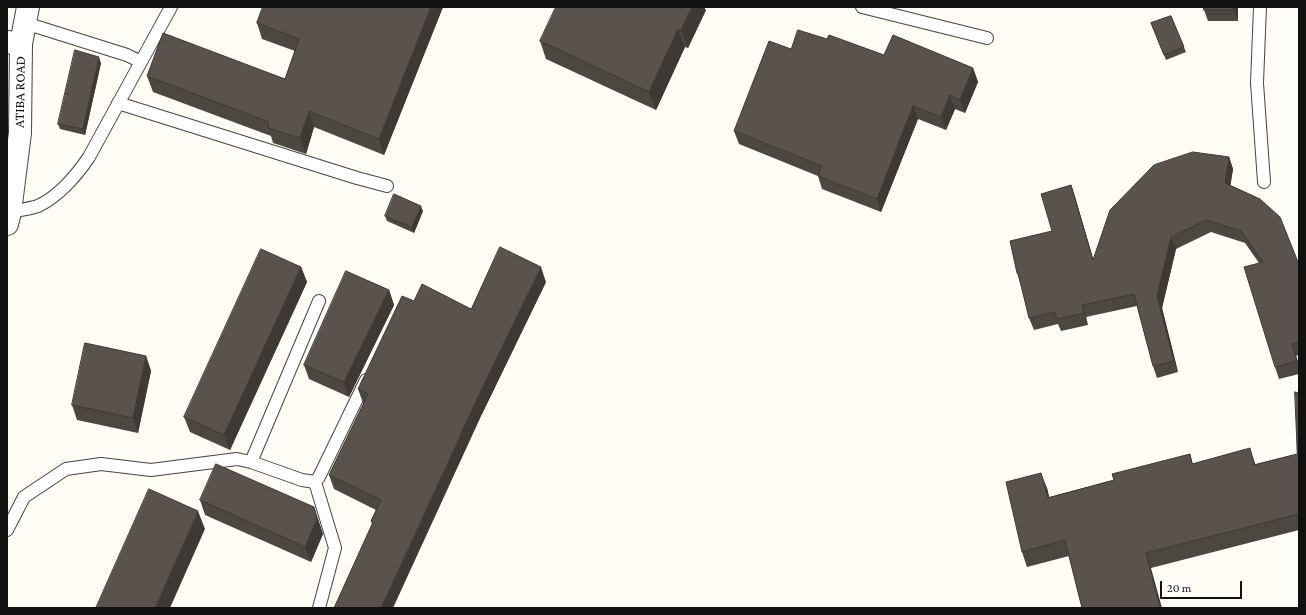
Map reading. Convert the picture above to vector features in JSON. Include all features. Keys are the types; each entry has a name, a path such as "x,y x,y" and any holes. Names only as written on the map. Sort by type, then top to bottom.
{"street":[{"name":"ATIBA ROAD","path":"9,218 20,133 14,43 26,15"}],"lane":[{"path":"9,218 38,206 60,192 82,167 89,157 171,7"},
{"path":"862,7 987,38"},
{"path":"1260,7 1257,83 1264,182"},
{"path":"26,15 141,62"},
{"path":"118,104 387,186"},
{"path":"251,462 320,301"},
{"path":"315,482 319,477 370,372"},
{"path":"7,530 24,498 66,469 101,464 151,470 237,459 251,462 302,480 315,482"},
{"path":"315,482 335,548 319,608"}],"building":[{"path":"263,7 431,7 379,139 309,111 300,138 268,128 269,122 147,76 163,33 285,79 299,39 257,23"},
{"path":"556,7 692,7 681,30 678,29 649,92 540,41"},
{"path":"1204,7 1234,7 1234,10 1204,10"},
{"path":"1171,16 1184,47 1164,55 1151,23"},
{"path":"798,30 827,39 829,35 884,55 893,35 973,68 960,100 950,95 941,117 913,106 877,199 818,176 822,166 734,131 769,41 791,49"},
{"path":"75,50 99,57 83,129 58,124"},
{"path":"1193,152 1229,157 1225,183 1260,199 1280,217 1299,262 1299,342 1292,344 1297,361 1275,367 1244,267 1263,262 1241,231 1206,220 1171,237 1157,296 1174,361 1153,366 1134,294 1082,305 1084,313 1057,319 1055,312 1029,318 1010,241 1052,231 1041,194 1071,185 1093,260 1110,210 1154,165"},
{"path":"394,194 421,206 412,227 385,216"},
{"path":"500,247 541,267 477,399 381,608 334,608 373,522 371,521 381,500 329,475 368,394 358,389 402,296 414,301 422,284 471,309"},
{"path":"261,249 301,267 224,435 184,417"},
{"path":"346,271 389,290 344,382 304,365"},
{"path":"85,343 146,356 133,418 72,405"},
{"path":"1295,392 1299,393 1299,514 1146,553 1160,608 1082,608 1065,540 1022,552 1006,482 1041,473 1048,498 1114,480 1112,474 1190,454 1192,464 1250,448 1254,465 1297,454"},
{"path":"216,464 314,507 317,519 305,547 200,500"},
{"path":"149,489 198,511 155,608 96,608"}]}
